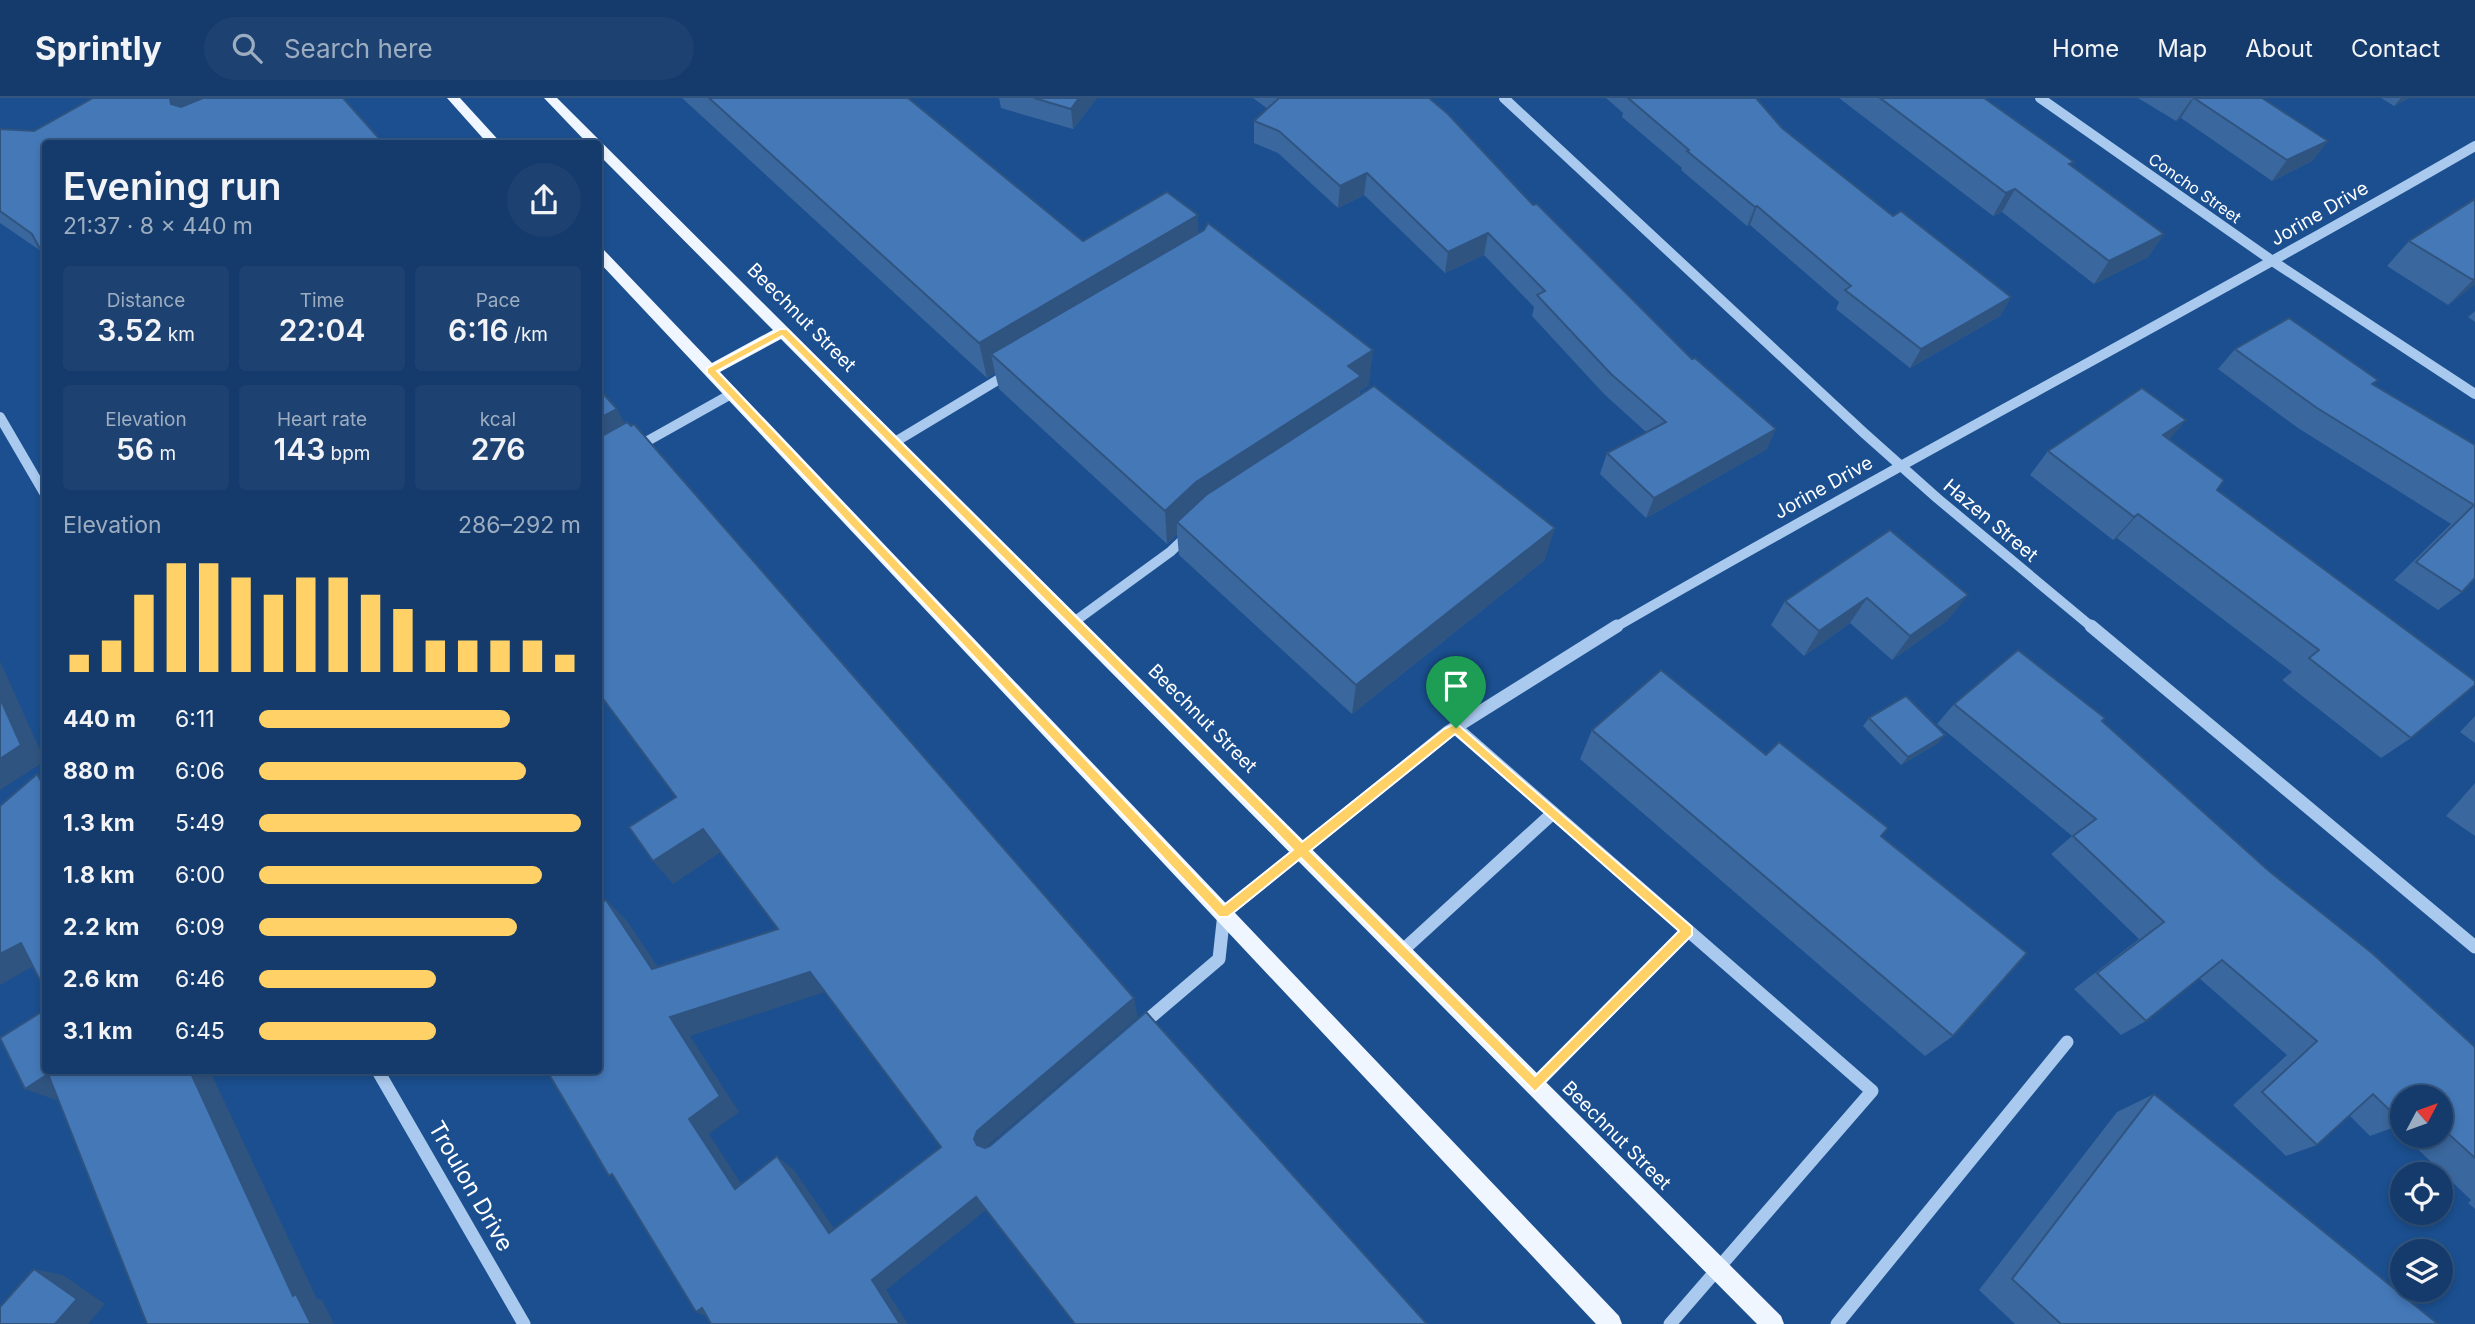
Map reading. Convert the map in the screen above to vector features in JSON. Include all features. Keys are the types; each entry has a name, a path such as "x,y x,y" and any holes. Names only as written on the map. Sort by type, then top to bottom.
{"main road":[{"path":"453,98 492,140"},
{"name":"Beechnut Street","path":"550,98 592,140"},
{"name":"Beechnut Street","path":"602,150 1773,1324"},
{"path":"602,256 1612,1324"},
{"path":"710,370 783,331"}],"street":[{"name":"Hazen Street","path":"1504,98 1901,466 2475,947"},
{"name":"Concho Street","path":"2039,98 2274,262 2475,394"},
{"name":"Jorine Drive","path":"1224,913 1456,728 1569,654 1901,466 2274,262 2475,146"},
{"path":"895,442 1024,365"},
{"path":"621,457 733,393"},
{"path":"0,417 42,489"},
{"path":"1074,622 1170,552 1202,522"},
{"path":"1456,728 1872,1091 1670,1324"},
{"path":"1402,951 1553,813"},
{"path":"1130,1035 1219,959 1224,913"},
{"path":"1535,1086 1688,931"},
{"path":"1837,1324 2067,1042"},
{"name":"Troulon Drive","path":"380,1074 524,1324"}],"building":[{"path":"93,98 170,98 171,104 181,107 203,98 343,98 380,140 42,140 42,253 32,234 0,211 0,129 34,131"},
{"path":"709,98 908,98 1083,241 1167,192 1198,215 979,343"},
{"path":"1034,98 1079,98 1071,109"},
{"path":"1279,98 1429,98 1448,114 1533,205 1537,204 1692,359 1695,358 1776,429 1654,498 1607,453 1666,422 1611,374 1537,295 1545,291 1488,233 1448,252 1367,173 1340,186 1279,131 1254,121"},
{"path":"1628,98 1756,98 1782,128 1893,216 1901,211 2011,297 1921,349 1845,290 1851,286 1687,151 1689,150"},
{"path":"1880,98 1984,98 2074,162 2069,164 2164,234 2109,261 2015,189 2006,193"},
{"path":"2194,98 2262,98 2328,141 2287,160"},
{"path":"2475,199 2475,278 2473,280 2409,241"},
{"path":"1208,223 1373,350 1348,366 1361,376 1196,482 1165,511 991,354 1204,230"},
{"path":"2289,318 2378,380 2372,384 2475,445 2475,578 2462,592 2416,562 2474,505 2317,408 2235,349"},
{"path":"1374,386 1555,528 1356,685 1177,522 1206,495"},
{"path":"2142,388 2186,420 2163,435 2224,480 2217,490 2475,681 2475,685 2411,738 2309,658 2319,650 2138,514 2134,517 2048,451"},
{"path":"602,392 617,409 602,417"},
{"path":"627,422 631,426 634,424 1134,998 977,1131 974,1139 977,1145 985,1148 990,1146 1146,1012 1427,1324 1075,1324 976,1197 872,1280 900,1324 711,1324 702,1308 696,1312 612,1174 609,1176 549,1074 602,1074 602,902 606,900 652,969 778,929 703,829 653,861 629,827 676,797 602,697 602,436","holes":["810,972 941,1147 829,1233 777,1156 735,1189 689,1119 720,1096 670,1017"]},
{"path":"1890,530 1968,595 1910,636 1867,598 1819,631 1785,601"},
{"path":"2018,650 2105,718 2102,721 2269,871 2372,953 2475,1047 2475,1158 2454,1139 2454,1085 2390,1085 2390,1110 2373,1094 2317,1145 2262,1092 2317,1041 2222,960 2146,1021 2097,973 2164,922 2073,836 2096,819 1954,704"},
{"path":"1661,670 1766,755 1779,742 1888,828 1881,836 2027,953 1953,1036 1592,730"},
{"path":"1906,696 1945,735 1908,757 1869,718"},
{"path":"0,698 21,745 0,759"},
{"path":"37,774 42,783 42,984 21,943 0,954 0,806"},
{"path":"42,1012 42,1074 48,1074 25,1089 0,1038"},
{"path":"48,1074 191,1074 293,1296 296,1294 311,1324 147,1324"},
{"path":"2154,1094 2390,1285 2390,1302 2411,1302 2438,1324 2061,1324 2012,1279"},
{"path":"34,1269 77,1299 55,1324 0,1324 0,1307"}],"route":[{"path":"1456,728 1448,732 1302,850 1224,913 710,370 783,331 1302,850 1535,1086 1688,931 1456,728"}]}
